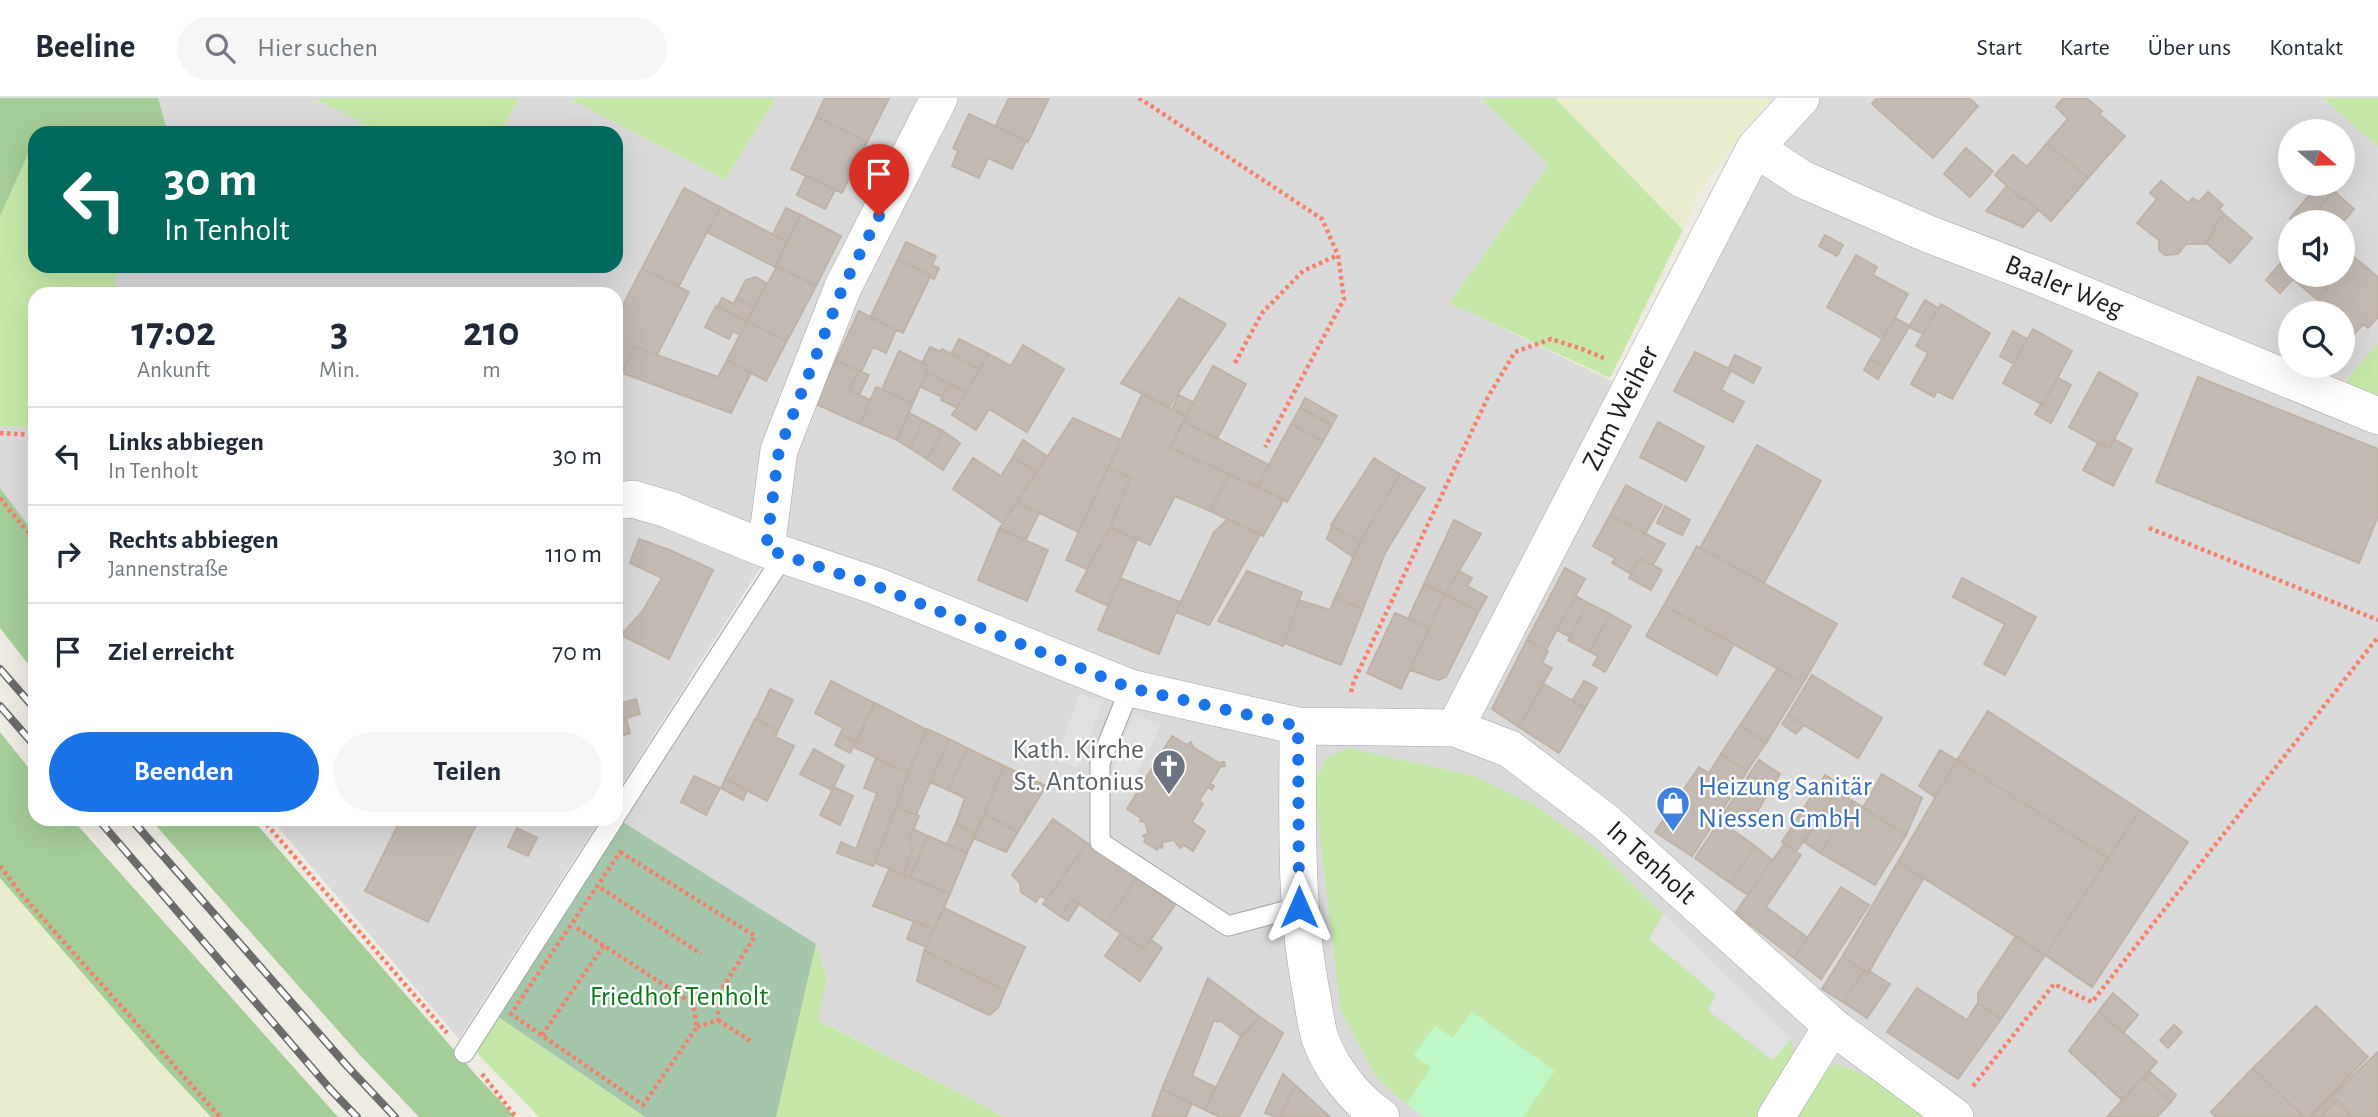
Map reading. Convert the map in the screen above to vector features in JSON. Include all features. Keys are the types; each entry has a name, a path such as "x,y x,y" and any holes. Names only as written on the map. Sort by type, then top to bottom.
{"street":[{"path":"775,552 779,450 843,287 939,98"},
{"name":"Zum Weiher","path":"1455,728 1755,148 1801,98"},
{"name":"Baaler Weg","path":"1755,148 1802,179 1926,233 2038,276 2378,416"},
{"name":"In Tenholt","path":"623,500 633,499 667,509 775,552 876,586 1130,688 1298,726 1455,728 1510,749 1606,822 1832,1026 1953,1115"},
{"path":"1298,726 1299,907 1304,956 1321,1039 1345,1085 1381,1117"},
{"path":"1776,1117 1832,1026"}],"lane":[{"path":"623,804 775,552"},
{"path":"1130,688 1100,763 1100,842 1228,926 1299,907"},
{"path":"464,1053 609,826"}],"path":[{"path":"1139,98 1322,219 1338,255 1344,299 1265,447"},
{"path":"1235,363 1262,313 1303,271 1338,255"},
{"path":"1343,726 1354,681 1488,397 1515,352 1551,339 1585,350 1639,374"},
{"path":"0,433 28,435"},
{"path":"0,498 28,532"},
{"path":"2149,528 2378,620"},
{"path":"1953,1115 2054,984 2092,1002 2378,637"},
{"path":"268,826 516,1117"},
{"path":"620,852 755,936 718,995 718,1020 697,1027 643,1105 511,1014 620,852"},
{"path":"0,866 22,895 220,1117"},
{"path":"597,886 701,954"},
{"path":"553,913 693,1004 697,1027"},
{"path":"542,1035 604,945"},
{"path":"693,1004 718,995"},
{"path":"718,1020 752,1042"}],"shaded area":[{"path":"158,98 314,98 368,126 166,126"},
{"path":"519,98 569,98 622,126 504,126"},
{"path":"776,98 1481,98 1549,165 1449,303 1640,394 1746,200 1794,124 1817,98 2323,98 2347,119 2278,119 2278,196 2356,196 2356,127 2378,147 2378,343 2355,369 2355,301 2278,301 2278,378 2347,378 2343,383 2378,398 2378,1117 1005,1117 817,1019 827,978 816,945 776,1117 645,1117 497,1016 782,578 761,567 623,783 623,287 114,287 117,273 623,273 623,126 725,180"},
{"path":"0,426 28,427 28,525 0,488"},
{"path":"1080,693 1103,702 1077,768 1055,760"},
{"path":"1133,714 1161,725 1130,789 1111,777"},
{"path":"277,826 596,826 459,1039"},
{"path":"1663,914 1791,1039 1773,1060 1708,1010 1716,994 1649,939"}],"green space":[{"path":"0,98 158,98 166,126 28,126 28,154 0,216"},
{"path":"314,98 519,98 504,126 368,126"},
{"path":"569,98 776,98 725,180"},
{"path":"1481,98 1555,98 1683,230 1610,378 1449,303 1549,165"},
{"path":"1555,98 1773,98 1744,130 1700,191 1683,230"},
{"path":"2323,98 2378,98 2378,147 2356,127 2356,119 2347,119"},
{"path":"28,154 28,273 117,273 114,287 28,287 28,427 0,426 0,216"},
{"path":"2378,343 2378,398 2343,384 2348,378 2355,378 2355,370"},
{"path":"0,488 28,525 28,664 0,628"},
{"path":"0,732 28,767 28,826 78,826 338,1117 211,1117 156,1058 0,878"},
{"path":"1349,748 1473,776 1533,804 1599,851 1663,914 1649,939 1716,995 1708,1011 1772,1060 1791,1039 1795,1060 1760,1117 1425,1117 1406,1104 1376,1077 1341,1011 1314,785 1327,757"},
{"name":"Friedhof Tenholt","path":"623,822 816,944 776,1117 645,1117 497,1016 620,826 623,826"},
{"path":"156,826 258,826 515,1117 419,1117 358,1053"},
{"path":"0,878 156,1058 211,1117 0,1117"},
{"path":"816,944 827,978 818,1020 1005,1117 776,1117"},
{"path":"1472,1012 1555,1071 1523,1117 1425,1117 1406,1104 1431,1068 1414,1055 1435,1026 1453,1038"},
{"path":"497,1016 645,1117 539,1117 475,1051"},
{"path":"1835,1064 1872,1079 1927,1117 1793,1117 1821,1073"}],"building":[{"path":"825,98 889,98 867,142 816,117"},
{"path":"1009,98 1049,98 1028,142 995,127"},
{"path":"1877,98 1969,98 1978,106 1933,158 1872,104"},
{"path":"2063,98 2086,98 2102,111 2099,114 2125,136 2088,178 2047,143 2068,119 2056,107"},
{"path":"969,114 1026,141 1012,169 988,158 979,178 952,166 958,151 953,148"},
{"path":"816,117 867,142 842,193 791,169"},
{"path":"2047,143 2088,178 2051,221 2025,198 2023,201 1995,175 2013,155 2027,167"},
{"path":"1966,148 1993,171 1970,197 1944,174"},
{"path":"806,176 835,190 825,209 797,195"},
{"path":"2161,181 2188,203 2193,198 2199,202 2208,192 2223,205 2219,209 2224,214 2213,227 2216,229 2206,244 2186,244 2178,254 2165,255 2159,250 2159,240 2137,223 2157,199 2150,193"},
{"path":"2007,186 2038,210 2023,227 1986,211"},
{"path":"684,188 720,207 679,286 642,268"},
{"path":"2309,196 2329,196 2317,210 2297,210"},
{"path":"2329,196 2340,196 2354,209 2353,210 2317,210"},
{"path":"720,207 787,242 775,267 707,232"},
{"path":"786,208 801,215 787,242 773,234"},
{"path":"2224,214 2252,238 2230,263 2205,242"},
{"path":"801,215 841,236 816,286 777,266 775,268"},
{"path":"1825,235 1843,245 1837,256 1819,246"},
{"path":"906,242 936,256 932,265 939,268 934,279 898,259"},
{"path":"1856,255 1877,267 1873,275 1908,294 1883,339 1827,307"},
{"path":"2355,258 2378,277 2378,317 2368,328 2363,324 2355,333 2355,301 2317,299 2328,287 2355,287"},
{"path":"898,259 931,275 903,333 870,318"},
{"path":"777,266 816,286 787,341 747,321"},
{"path":"2278,266 2278,287 2286,287 2280,293 2266,280"},
{"path":"642,268 689,292 657,355 635,347 623,371 623,305"},
{"path":"755,277 766,283 754,307 736,299 746,280"},
{"path":"2303,287 2328,287 2317,299"},
{"path":"722,298 734,304 736,299 754,307 747,321 718,306"},
{"path":"1179,298 1226,324 1169,407 1121,383"},
{"path":"1925,300 1938,308 1923,334 1909,327"},
{"path":"1941,304 1990,333 1952,399 1937,391 1934,397 1911,384 1928,353 1916,346"},
{"path":"716,306 747,322 740,335 733,331 729,339 705,327"},
{"path":"859,311 896,330 886,353 873,347 861,372 836,360"},
{"path":"1895,318 1910,326 1885,367 1870,359"},
{"path":"747,321 787,341 766,381 727,360"},
{"path":"2033,329 2072,351 2043,405 2003,383"},
{"path":"2013,331 2027,339 2014,364 2000,356"},
{"path":"959,339 989,354 979,369 951,354"},
{"path":"1023,345 1064,369 1027,432 989,409 976,430 952,415 989,354 1011,366"},
{"path":"635,347 718,377 727,360 751,373 731,413 623,373"},
{"path":"930,347 941,352 942,349 979,369 966,392 926,372 929,366 922,363"},
{"path":"899,351 929,366 913,403 882,389"},
{"path":"1695,352 1731,370 1721,390 1744,402 1733,422 1674,391"},
{"path":"1735,355 1761,368 1753,383 1728,369"},
{"path":"1870,359 1885,367 1878,379 1864,370"},
{"path":"836,360 859,371 849,390 870,400 860,424 816,404"},
{"path":"1213,366 1246,384 1217,439 1183,421"},
{"path":"859,371 869,375 859,395 849,390"},
{"path":"927,372 949,384 942,397 921,387"},
{"path":"2099,372 2138,394 2109,449 2069,427"},
{"path":"2198,377 2378,449 2378,516 2359,563 2156,482"},
{"path":"2058,378 2071,385 2051,423 2035,414"},
{"path":"949,384 966,392 957,408 941,400"},
{"path":"876,387 913,403 897,440 860,424"},
{"path":"1142,394 1186,416 1171,448 1229,474 1210,511 1175,496 1150,545 1110,527 1131,478 1108,468"},
{"path":"1179,395 1194,403 1186,416 1172,409"},
{"path":"1305,398 1337,416 1332,425 1300,408"},
{"path":"1300,408 1332,425 1323,441 1291,424"},
{"path":"909,413 923,420 910,448 897,440"},
{"path":"1073,418 1121,440 1078,532 1017,502"},
{"path":"923,420 943,431 927,459 910,448"},
{"path":"1183,421 1269,465 1257,487 1171,448"},
{"path":"1658,422 1704,447 1686,481 1640,457"},
{"path":"1291,424 1323,441 1287,502 1257,487"},
{"path":"943,431 960,443 943,470 927,459"},
{"path":"2114,439 2132,449 2113,486 2083,470 2098,443 2109,449"},
{"path":"1023,440 1047,456 1036,472 1013,457"},
{"path":"1757,445 1821,481 1764,583 1700,548"},
{"path":"1013,457 1036,472 1003,523 953,489 973,458 1001,476"},
{"path":"1374,458 1400,474 1360,542 1331,525"},
{"path":"1108,468 1131,478 1110,527 1087,569 1066,560"},
{"path":"1229,474 1284,499 1263,536 1210,511"},
{"path":"1400,474 1425,488 1385,553 1363,609 1335,598 1360,542"},
{"path":"1626,485 1662,505 1645,534 1610,515"},
{"path":"1017,502 1039,513 1026,540 999,529"},
{"path":"1665,506 1690,520 1682,535 1657,523"},
{"path":"1610,515 1665,544 1653,565 1640,558 1631,574 1612,563 1615,558 1593,546"},
{"path":"1228,519 1260,535 1209,625 1176,612 1214,532"},
{"path":"1454,520 1481,534 1445,594 1424,584"},
{"path":"1332,526 1361,542 1353,557 1327,539"},
{"path":"1110,527 1137,540 1108,606 1076,591"},
{"path":"999,529 1048,550 1027,601 978,580"},
{"path":"639,539 713,570 669,659 623,636 642,612 662,578 630,563"},
{"path":"1697,546 1837,624 1803,683 1664,605"},
{"path":"1640,558 1662,570 1651,590 1629,578"},
{"path":"1565,568 1585,579 1546,650 1527,640"},
{"path":"1247,571 1302,592 1283,646 1218,621"},
{"path":"1459,571 1472,578 1467,586 1487,597 1479,611 1445,594"},
{"path":"1120,578 1180,602 1159,654 1098,630"},
{"path":"1962,578 2036,617 2005,675 1984,664 2005,624 1953,597"},
{"path":"1424,584 1445,594 1429,628 1408,619"},
{"path":"1445,594 1479,611 1446,677 1438,680 1410,670"},
{"path":"1576,596 1588,603 1570,637 1557,630"},
{"path":"1335,598 1363,609 1341,665 1284,643 1299,600 1330,610"},
{"path":"1588,603 1610,614 1590,652 1568,640"},
{"path":"1664,605 1734,644 1717,675 1646,636"},
{"path":"1395,613 1429,628 1401,689 1367,673"},
{"path":"1610,614 1631,626 1605,672 1593,665 1598,656 1590,652"},
{"path":"1527,640 1548,651 1542,663 1552,668 1519,727 1492,709"},
{"path":"1777,669 1803,683 1766,743 1740,725"},
{"path":"1812,675 1882,718 1858,758 1788,715"},
{"path":"831,681 874,703 856,742 840,734 843,728 815,713"},
{"path":"1584,681 1597,688 1585,708 1572,701"},
{"path":"1544,684 1585,708 1559,753 1519,727"},
{"path":"770,689 793,700 778,730 756,719"},
{"path":"636,699 640,714 623,719 623,703"},
{"path":"875,703 927,730 908,773 854,747"},
{"path":"1988,711 2140,810 2108,858 1957,760"},
{"path":"1788,715 1804,725 1796,734 1782,724"},
{"path":"626,718 630,733 623,736 623,719"},
{"path":"755,719 778,730 775,737 794,746 767,801 725,779"},
{"path":"1740,725 1766,743 1747,771 1721,754"},
{"path":"927,729 949,739 916,815 896,807"},
{"path":"840,734 856,742 850,753 835,745"},
{"name":"Kath. Kirche St. Antonius","path":"1172,736 1187,745 1191,742 1193,747 1219,763 1224,762 1225,766 1220,767 1210,784 1214,786 1212,790 1208,787 1199,801 1203,804 1192,822 1205,831 1193,851 1184,845 1180,848 1174,840 1163,842 1162,848 1157,850 1144,842 1146,839 1143,836 1148,833 1145,822 1140,821 1141,818 1127,809"},
{"path":"949,739 967,748 948,790 930,782"},
{"path":"967,748 1004,766 976,834 956,823 965,798 948,790"},
{"path":"814,749 844,766 832,790 800,774"},
{"path":"1940,750 1957,760 1935,797 1919,786"},
{"path":"1721,754 1747,771 1741,781 1733,776 1727,785 1709,773"},
{"path":"876,758 909,773 873,866 837,853 841,842 856,849 877,793 864,788"},
{"path":"1759,760 1780,774 1747,828 1724,813"},
{"path":"1957,760 2108,858 2045,955 1898,862"},
{"path":"1004,766 1046,786 1018,832 984,814"},
{"path":"1699,767 1735,790 1692,856 1655,832"},
{"path":"1882,774 1922,798 1906,835 1863,808"},
{"path":"1825,775 1841,785 1796,852 1782,842"},
{"path":"694,776 720,788 706,815 681,802"},
{"path":"725,779 747,790 743,800 721,788"},
{"path":"834,787 853,796 840,825 820,815"},
{"path":"1837,791 1853,801 1820,853 1804,842"},
{"path":"1853,801 1906,835 1875,885 1820,853"},
{"path":"896,807 919,816 909,840 913,850 903,874 875,863"},
{"path":"2140,810 2188,842 2092,987 2045,955"},
{"path":"984,814 1018,832 1006,852 973,838"},
{"path":"1053,819 1087,843 1047,899 1040,896 1036,902 1021,892 1020,883 1012,875"},
{"path":"1720,821 1755,846 1730,883 1695,858"},
{"path":"956,823 976,834 967,853 947,844"},
{"path":"398,826 476,826 428,922 365,891"},
{"path":"517,828 537,838 528,856 508,847"},
{"path":"913,829 928,836 910,877 903,874 913,850 909,840"},
{"path":"928,836 967,853 950,894 910,877"},
{"path":"1087,843 1137,878 1106,923 1072,899 1060,916 1043,904"},
{"path":"1784,844 1801,855 1766,907 1808,938 1794,958 1735,913"},
{"path":"1755,846 1772,860 1748,895 1730,883"},
{"path":"1898,862 1923,879 1868,973 1842,957"},
{"path":"889,869 950,894 934,929 873,906"},
{"path":"1137,878 1175,905 1144,949 1106,923"},
{"path":"1841,887 1869,905 1821,979 1794,958"},
{"path":"1072,899 1079,904 1068,921 1060,916"},
{"path":"944,908 1025,947 1005,991 924,951"},
{"path":"914,921 934,929 926,947 907,939"},
{"path":"1121,933 1144,949 1151,940 1162,948 1140,981 1105,956"},
{"path":"2016,936 2045,955 2001,1019 1978,1003 1978,993"},
{"path":"924,951 1005,991 998,1008 989,1015 917,981"},
{"path":"1842,957 1864,971 1843,1002 1822,989"},
{"path":"1864,971 1869,971 1890,984 1867,1018 1843,1002"},
{"path":"1208,978 1260,1017 1242,1037 1219,1020 1214,1020 1192,1076 1215,1087 1205,1110 1162,1089"},
{"path":"1917,988 1967,1020 1978,1003 2001,1019 1958,1079 1887,1032"},
{"path":"2113,993 2138,1015 2123,1033 2099,1011"},
{"path":"2316,1006 2368,1057 2309,1117 2304,1117 2253,1068"},
{"path":"2099,1011 2157,1062 2122,1100 2069,1051"},
{"path":"1260,1017 1283,1033 1239,1117 1220,1117 1205,1110 1241,1036"},
{"path":"2174,1025 2182,1032 2168,1048 2160,1040"},
{"path":"2378,1052 2378,1117 2352,1117 2337,1100 2320,1117 2310,1117"},
{"path":"2253,1068 2304,1117 2216,1117 2211,1112"},
{"path":"2149,1071 2176,1095 2171,1102 2143,1077"},
{"path":"1283,1074 1295,1085 1280,1117 1276,1117 1265,1113"},
{"path":"2143,1077 2171,1102 2157,1117 2107,1117"},
{"path":"1295,1085 1330,1117 1280,1117"},
{"path":"1162,1089 1192,1103 1186,1117 1152,1117"},
{"path":"2337,1100 2352,1117 2320,1117"}],"railway":[{"path":"0,669 28,701"},
{"path":"0,706 28,738"},
{"path":"104,826 357,1117"},
{"path":"137,826 395,1117"}],"place":[{"name":"Kath. Kirche St. Antonius","path":"1169,796"},
{"name":"Heizung Sanitär Niessen GmbH","path":"1673,833"}],"route":[{"path":"879,216 843,287 779,450 766,549 876,586 1130,688 1298,726 1299,907"}]}
